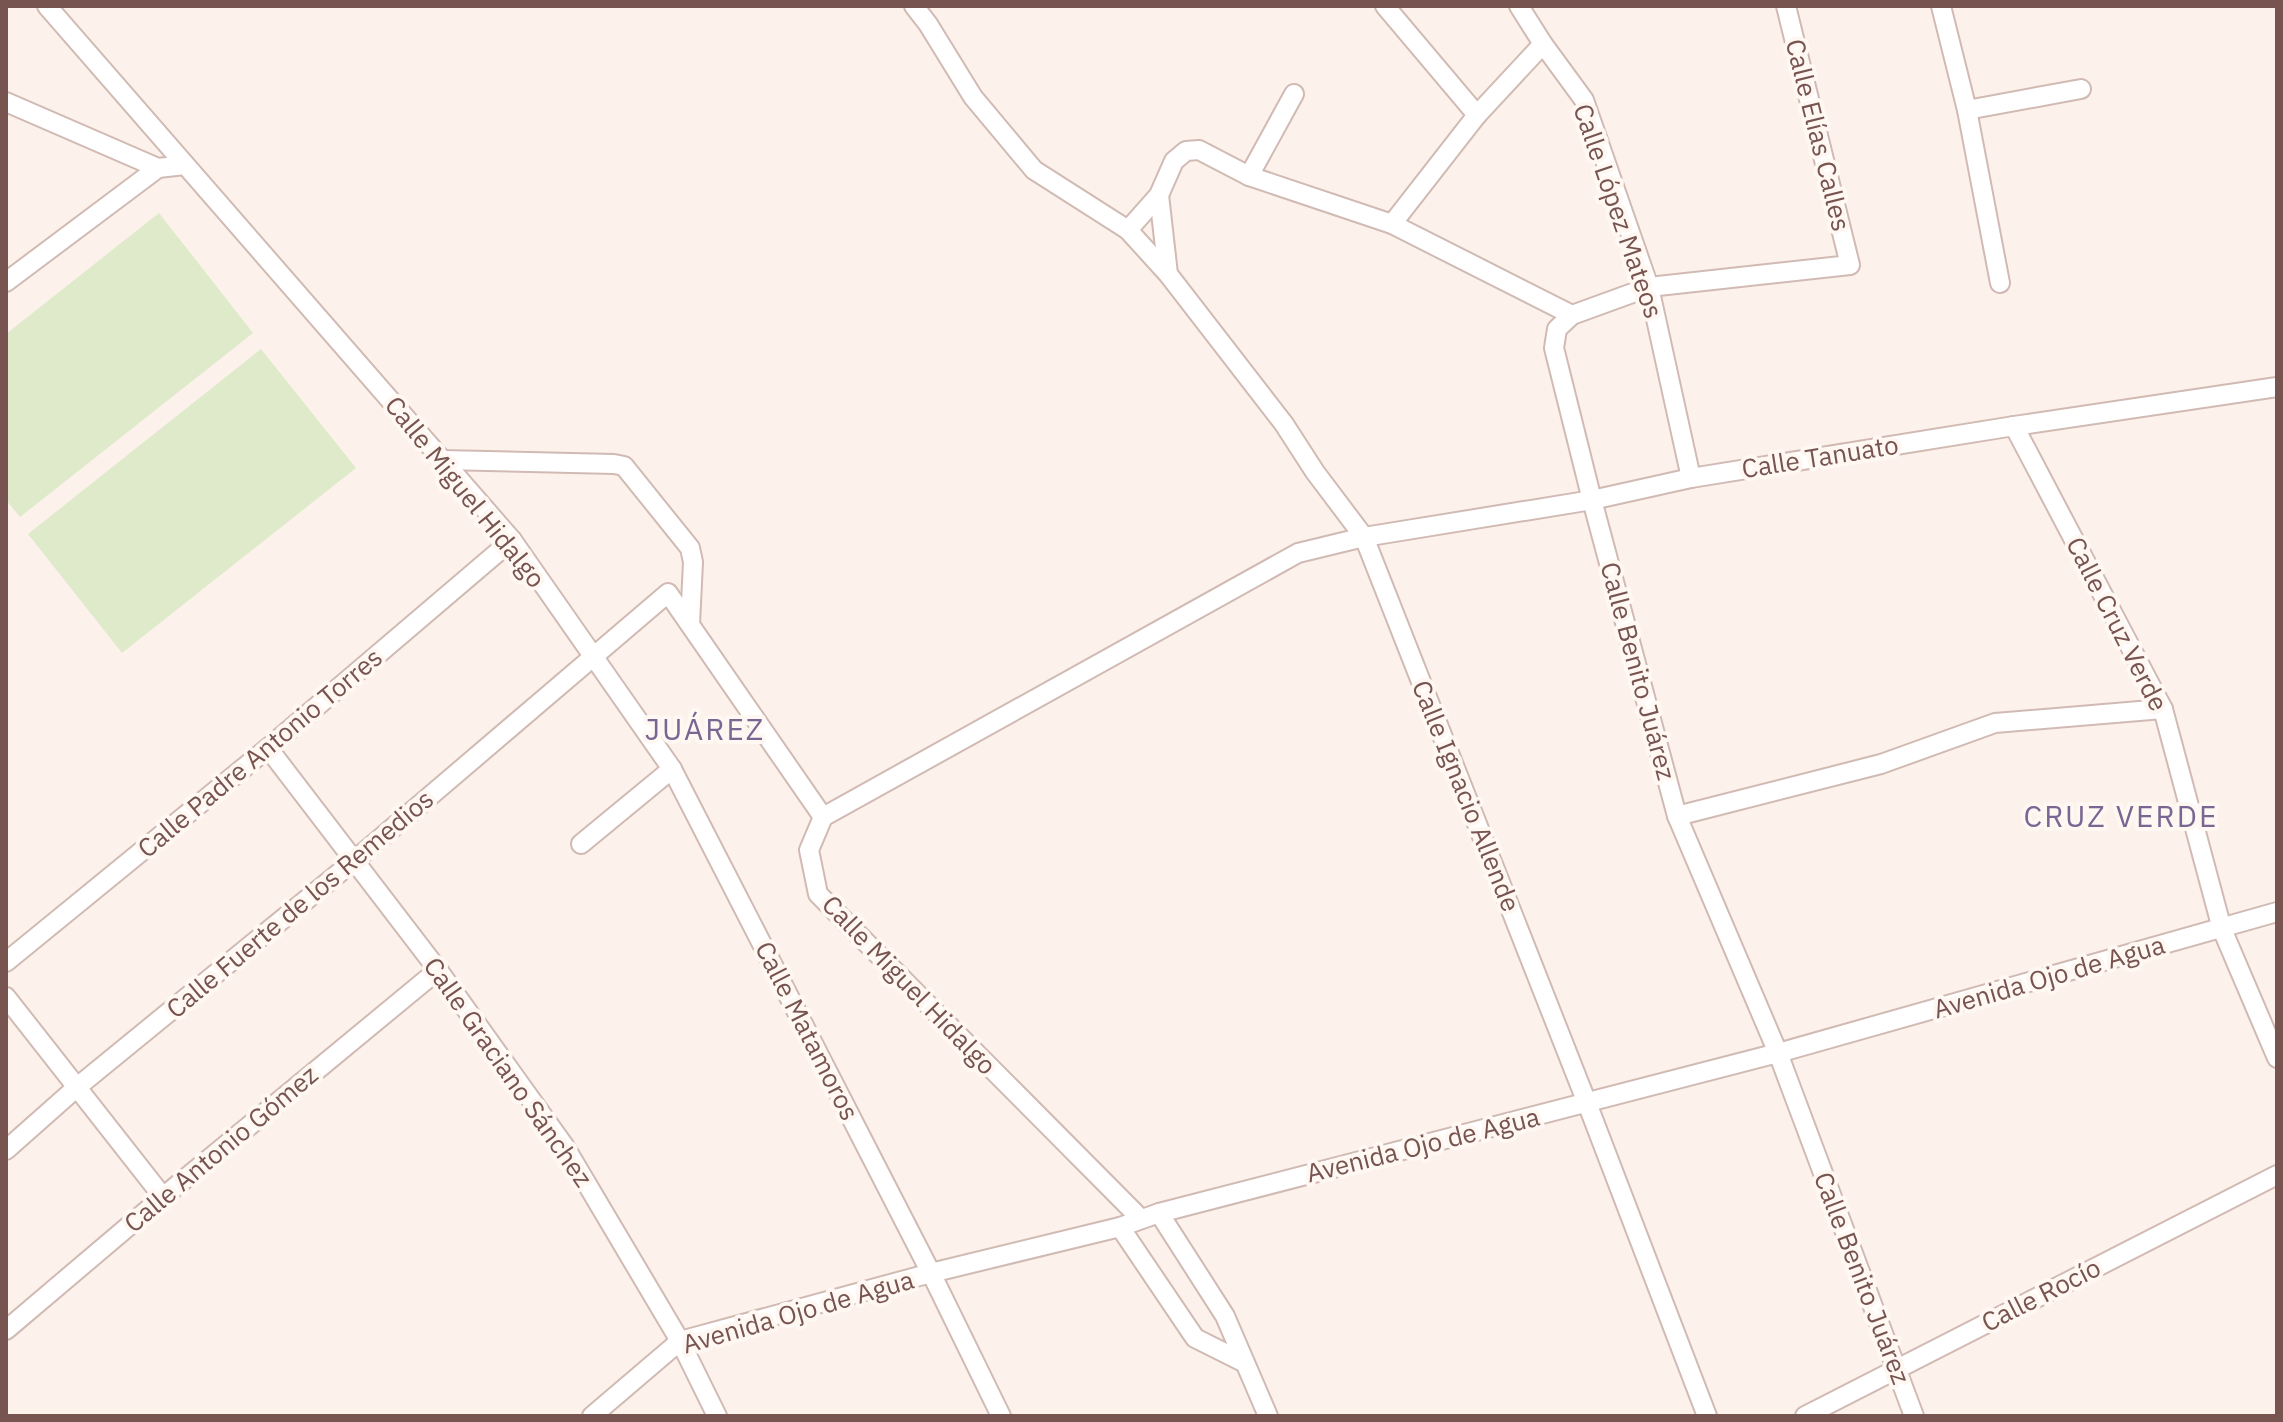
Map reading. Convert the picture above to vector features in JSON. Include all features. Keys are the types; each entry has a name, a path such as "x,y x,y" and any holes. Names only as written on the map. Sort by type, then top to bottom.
{"street":[{"name":"Calle Miguel Hidalgo","path":"47,6 512,540 593,658"},
{"name":"Calle Ignacio Allende","path":"914,6 973,97 1034,170 1128,230 1168,274 1284,424 1315,472 1364,537 1707,1416"},
{"path":"1385,6 1477,115"},
{"name":"Calle López Mateos","path":"1519,6 1584,100 1649,287 1691,478"},
{"name":"Calle Elías Calles","path":"1649,287 1850,265 1787,6"},
{"path":"1941,6 1967,110 2000,283"},
{"path":"1392,224 1477,115 1543,44"},
{"path":"1967,110 2081,89"},
{"path":"1249,176 1294,94"},
{"path":"6,102 158,168 185,165"},
{"path":"1128,230 1159,195 1174,161 1186,151 1199,150 1249,176 1392,224 1572,315 1649,287"},
{"path":"6,282 158,168"},
{"path":"1159,195 1168,274"},
{"name":"Calle Benito Juárez","path":"1572,315 1557,329 1554,348 1677,816 1778,1053 1914,1416"},
{"name":"Calle Tanuato","path":"823,817 1298,553 1364,537 1592,500 1691,478 2277,387"},
{"name":"Calle Cruz Verde","path":"2014,426 2163,709 2222,929 2277,1058"},
{"path":"442,460 624,466 690,548 693,562 690,624"},
{"name":"Calle Padre Antonio Torres","path":"6,962 268,748 512,540"},
{"path":"593,658 668,593 823,817"},
{"name":"Calle Matamoros","path":"593,658 672,769 931,1273 1001,1416"},
{"name":"Calle Fuerte de los Remedios","path":"6,1150 76,1088 355,860 593,658"},
{"path":"1677,816 1881,764 1995,723 2163,709"},
{"name":"Calle Graciano Sánchez","path":"268,748 438,970 565,1147 680,1341 717,1416"},
{"path":"581,844 672,769"},
{"name":"Calle Miguel Hidalgo","path":"823,817 809,850 818,894 1150,1216 1225,1316 1268,1416"},
{"name":"Avenida Ojo de Agua","path":"592,1416 680,1341 1778,1053 2277,912"},
{"name":"Calle Antonio Gómez","path":"6,1330 438,970"},
{"path":"6,997 163,1197"},
{"name":"Calle Rocío","path":"1805,1416 2277,1175"},
{"path":"1120,1227 1195,1338 1245,1363"}],"green space":[{"path":"159,213 253,333 20,517 6,500 6,334"},
{"path":"261,349 356,468 122,653 28,534"}],"district":[{"name":"JUÁREZ","path":"705,730"},
{"name":"CRUZ VERDE","path":"2121,817"}]}
